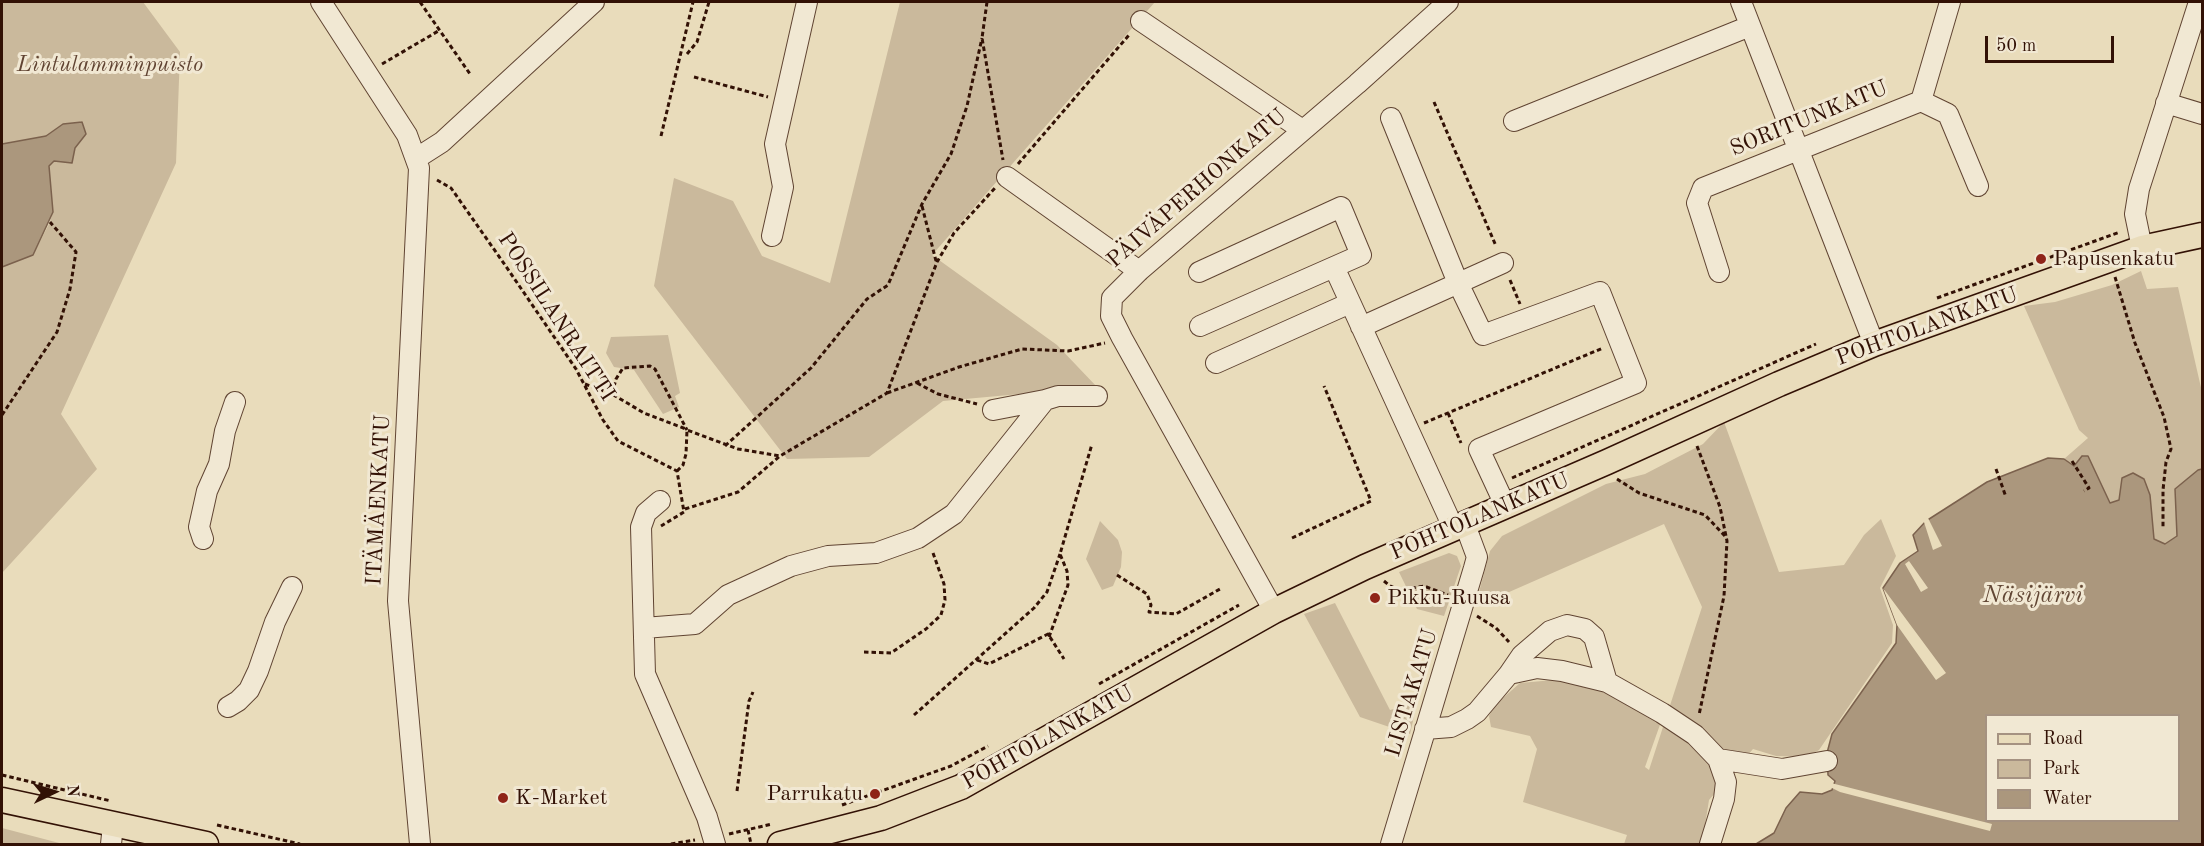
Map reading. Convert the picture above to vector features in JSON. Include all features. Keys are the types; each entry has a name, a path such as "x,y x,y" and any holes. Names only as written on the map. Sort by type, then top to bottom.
{"main road":[{"name":"POHTOLANKATU","path":"787,844 881,818 961,787 1274,611 1459,525 1874,345 2142,248 2202,235"},
{"path":"2,800 112,835 206,844"}],"street":[{"path":"321,2 407,135 417,158 442,142 594,2"},
{"path":"772,236 783,187 775,144 807,2"},
{"name":"PÄIVÄPERHONKATU","path":"1274,611 1122,338 1111,316 1112,298 1139,271 1357,84 1448,2"},
{"path":"1741,2 1874,345"},
{"name":"SORITUNKATU","path":"1719,272 1697,203 1698,195 1703,188 1798,148 1921,101 1950,2"},
{"path":"2142,248 2135,214 2139,189 2199,2"},
{"path":"1141,21 1302,129"},
{"path":"1514,121 1750,26"},
{"path":"1921,101 1948,114 1978,186"},
{"path":"2166,103 2202,114"},
{"path":"1391,118 1458,283 1483,335 1600,291 1636,383 1479,449 1505,505"},
{"name":"ITÄMÄENKATU","path":"417,158 420,179 398,601 420,844"},
{"path":"1006,177 1139,271"},
{"path":"1199,272 1341,207 1361,255 1200,326"},
{"path":"1361,327 1503,263"},
{"name":"LISTAKATU","path":"1334,267 1408,429 1477,557 1391,844"},
{"path":"1216,363 1350,303"},
{"path":"993,410 1058,396 1097,396"},
{"path":"644,628 695,624 728,595 791,566 828,556 876,552 924,534 954,513 1045,400"},
{"path":"203,539 199,527 207,491 219,464 225,431 235,402"},
{"path":"660,501 646,513 641,527 645,674 707,817 715,844"},
{"path":"228,707 249,690 275,622 292,587"},
{"path":"1425,729 1451,727 1477,712 1522,655 1550,631 1567,625 1585,629 1594,637 1607,682"},
{"path":"1509,674 1537,668 1562,670 1607,682 1662,712 1695,735 1718,759 1726,782 1724,799 1710,844"},
{"path":"1718,759 1782,769 1827,761"}],"path":[{"path":"420,2 470,74"},
{"path":"661,136 693,2"},
{"path":"687,54 697,42 709,2"},
{"path":"725,446 811,368 867,299 888,285 922,204 951,154 967,106 982,38 987,2"},
{"path":"886,393 937,262 954,233 1006,177 1141,21"},
{"path":"376,66 440,30"},
{"path":"982,38 1006,177"},
{"path":"694,77 784,101"},
{"path":"1434,102 1526,319"},
{"name":"POSSILANRAITTI","path":"431,179 440,180 451,188 584,383 603,420 618,441 662,465"},
{"path":"922,204 937,262"},
{"path":"2,415 57,332 70,289 76,252 50,222"},
{"path":"2107,260 2135,343 2164,417 2171,449 2166,462 2161,507 2163,529"},
{"path":"684,508 738,492 780,456 886,393 959,367 1022,350 1068,351 1122,338"},
{"path":"1408,429 1620,341"},
{"path":"612,394 616,379 623,368 650,366 655,369 687,430 686,454 677,471"},
{"path":"584,383 612,394 632,407 725,446 780,456"},
{"path":"917,383 938,394 957,397 993,410"},
{"path":"1292,538 1371,501 1324,386"},
{"path":"914,715 1034,608 1047,592 1092,444"},
{"path":"1695,735 1724,596 1726,537 1720,507 1697,446"},
{"path":"2072,461 2088,488 2084,491"},
{"path":"1996,469 2006,497"},
{"path":"1614,476 1624,486 1639,494 1705,515 1726,537"},
{"path":"864,652 891,652 918,635 940,615 945,600 944,584 938,563 924,534"},
{"path":"1049,637 1068,585 1067,571 1060,554"},
{"path":"1118,575 1148,594 1151,605 1149,612 1176,614 1220,589"},
{"path":"977,660 988,664 1048,634 1064,659"},
{"path":"737,791 749,700 753,692"},
{"path":"748,831 751,844"}],"green space":[{"name":"Lintulamminpuisto","path":"2,2 143,2 180,52 176,163 61,414 97,469 2,573 2,267 33,255 50,222 53,212 49,166 54,161 63,124 46,136 2,144"},
{"path":"900,2 1155,2 932,255 1057,345 1097,387 943,401 869,457 787,459 654,286 674,178 733,201 762,256 830,283"},
{"path":"2141,271 2147,289 2178,287 2202,392 2202,469 2175,489 2177,536 2165,544 2154,539 2150,495 2110,503 2088,457 2074,466 2064,459 2088,438 2079,430 2024,306 2055,302 2112,285"},
{"path":"668,335 680,393 675,396 679,407 663,414 634,370 614,367 606,353 611,337"},
{"path":"1724,422 1779,572 1844,565 1864,535 1881,519 1896,556 1880,588 1893,625 1892,643 1819,750 1805,757 1776,756 1753,749 1709,800 1702,844 1624,844 1627,835 1523,802 1537,749 1530,736 1491,727 1489,716 1495,705 1520,683 1565,679 1614,694 1662,719 1645,767 1649,770 1702,607 1664,524 1475,607 1490,551 1502,536 1606,484 1645,474 1703,444"},
{"path":"1100,521 1118,540 1122,552 1121,567 1113,586 1102,590 1086,559"},
{"path":"1449,553 1457,556 1461,566 1444,616 1417,609 1399,572"},
{"path":"1335,603 1390,710 1417,703 1410,734 1360,717 1304,614"},
{"path":"2,828 63,844 2,844"}],"water":[{"path":"82,122 86,134 75,148 72,163 54,161 49,166 53,212 33,255 2,267 2,144 46,136 63,124"},
{"name":"Näsijärvi","path":"2082,456 2088,456 2110,503 2119,500 2122,478 2133,473 2144,479 2150,495 2154,539 2165,544 2177,536 2175,489 2202,469 2202,844 1756,844 1774,833 1786,808 1800,792 1822,794 1832,790 1835,781 1828,775 1827,753 1832,734 1896,643 1897,625 1883,588 1900,563 1918,551 1913,535 1926,521 1987,482 2048,458 2064,459 2074,466"}],"pier":[{"path":"1927,516 1942,546 1933,550 1923,519"},
{"path":"1909,561 1928,588 1921,592 1905,564"},
{"path":"1883,588 1946,673 1936,680 1897,625"},
{"path":"1831,783 1992,824 1990,831 1840,792 1830,787"}],"place":[{"name":"Papusenkatu","path":"2041,259"},
{"name":"Pikku-Ruusa","path":"1375,598"},
{"name":"Parrukatu","path":"875,794"},
{"name":"K-Market","path":"503,798"}]}
